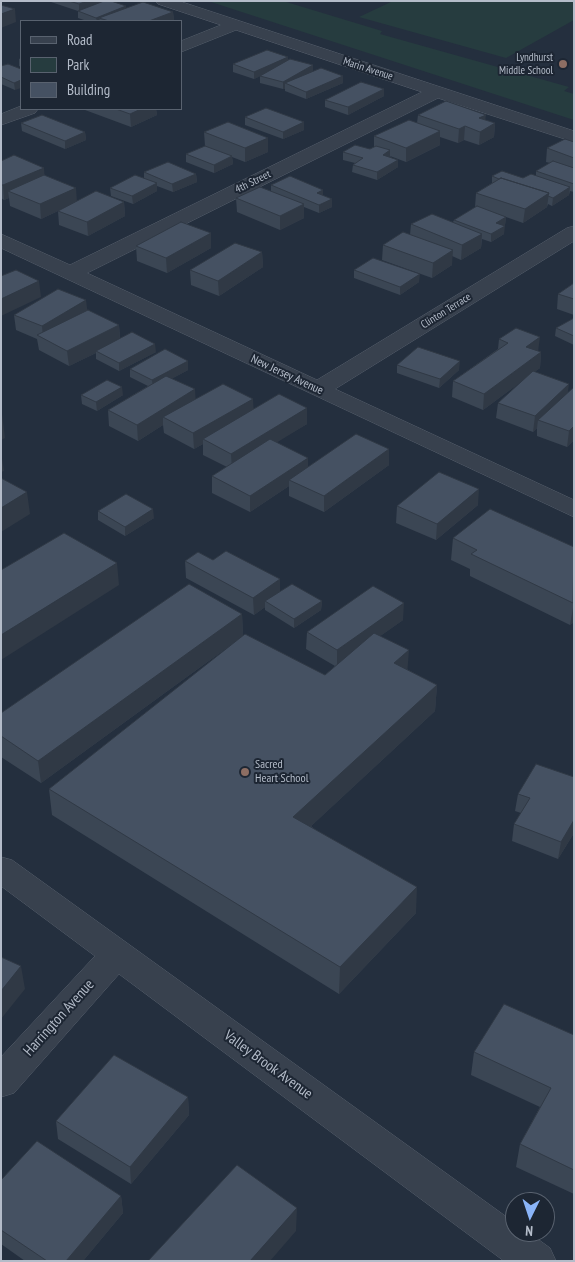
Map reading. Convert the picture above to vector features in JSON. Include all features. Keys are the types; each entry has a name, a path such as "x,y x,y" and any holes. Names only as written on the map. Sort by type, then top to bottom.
{"street":[{"name":"Marin Avenue","path":"163,1 574,137"},
{"path":"182,47 235,25"},
{"name":"4th Street","path":"70,272 436,92"},
{"path":"1,120 26,110"},
{"name":"Clinton Terrace","path":"318,389 574,232"},
{"name":"New Jersey Avenue","path":"1,240 574,510"},
{"name":"Valley Brook Avenue","path":"1,869 536,1261"},
{"name":"Harrington Avenue","path":"1,1082 117,954"}],"green space":[{"path":"208,1 283,1 382,31 380,34 569,87 564,91 574,94 574,120"},
{"path":"393,1 574,1 574,20 506,58 359,17"}],"building":[{"path":"69,1 87,1 79,4"},
{"path":"104,1 111,1 126,6 96,18 78,11"},
{"path":"143,2 173,12 152,20 106,20 99,18"},
{"path":"1,5 15,9 1,14"},
{"path":"267,50 288,57 254,72 233,64"},
{"path":"290,59 313,65 283,82 260,76"},
{"path":"8,64 20,69 20,80 14,83 1,77 1,66"},
{"path":"321,68 343,76 306,92 285,83"},
{"path":"361,82 384,89 348,107 325,100"},
{"path":"446,101 486,115 479,118 495,123 480,132 465,126 459,129 418,115"},
{"path":"266,108 304,122 283,132 245,117"},
{"path":"119,110 139,110 130,114"},
{"path":"42,115 85,132 65,141 21,123"},
{"path":"409,120 440,131 406,148 374,136"},
{"path":"228,122 268,138 245,148 204,132"},
{"path":"565,139 574,142 574,158 547,148"},
{"path":"355,145 370,149 376,146 390,150 383,155 398,160 377,172 353,165 363,158 343,152"},
{"path":"205,146 232,156 214,165 186,154"},
{"path":"14,155 44,168 1,185 1,161"},
{"path":"553,161 574,168 574,184 536,171"},
{"path":"168,162 196,174 172,184 144,172"},
{"path":"502,171 523,178 531,174 570,187 553,198 548,196 549,193 492,176"},
{"path":"44,175 76,188 40,204 8,191"},
{"path":"135,175 157,183 132,196 110,188"},
{"path":"290,176 323,190 317,193 332,199 319,205 271,185"},
{"path":"501,178 549,193 525,209 476,193"},
{"path":"260,187 304,204 280,216 236,198"},
{"path":"96,191 124,202 87,222 58,211"},
{"path":"477,206 506,217 496,223 505,226 491,234 454,220"},
{"path":"432,214 482,234 462,245 411,224"},
{"path":"181,222 211,233 166,258 136,246"},
{"path":"403,232 453,250 433,263 383,245"},
{"path":"235,243 262,252 218,281 190,270"},
{"path":"373,258 420,274 400,287 354,270"},
{"path":"16,270 39,281 1,299 1,276"},
{"path":"574,283 574,299 558,294"},
{"path":"58,289 86,300 42,326 14,315"},
{"path":"88,310 119,325 67,351 37,335"},
{"path":"574,318 574,336 556,328"},
{"path":"516,328 540,337 526,347 541,352 484,394 453,381 508,343 499,339"},
{"path":"132,332 155,344 119,363 96,351"},
{"path":"418,347 460,361 440,379 397,365"},
{"path":"165,349 188,361 152,380 130,369"},
{"path":"533,371 569,384 535,416 498,403"},
{"path":"166,376 195,389 137,425 108,410"},
{"path":"107,380 122,387 96,402 81,395"},
{"path":"223,384 253,399 193,433 163,417"},
{"path":"574,387 574,426 569,431 538,420"},
{"path":"279,394 307,408 231,454 203,439"},
{"path":"356,434 389,449 324,496 289,480"},
{"path":"270,439 308,458 250,496 212,476"},
{"path":"439,472 479,489 437,524 397,506"},
{"path":"1,478 27,492 1,508"},
{"path":"126,494 153,509 125,527 98,511"},
{"path":"490,509 574,547 573,603 471,554 477,550 453,538"},
{"path":"64,533 117,563 1,635 1,570"},
{"path":"226,551 280,579 253,598 185,561 198,552 213,560"},
{"path":"189,584 242,614 38,761 1,736 1,713"},
{"path":"292,584 322,601 294,619 265,601"},
{"path":"373,586 404,603 337,650 307,632"},
{"path":"374,633 409,650 394,663 437,685 293,817 417,887 340,967 49,789 245,634 325,675"},
{"path":"536,764 574,777 574,820 561,842 514,824 530,798 518,794"},
{"path":"1,957 21,966 1,991"},
{"path":"504,1004 574,1035 574,1170 520,1144 551,1088 474,1052"},
{"path":"114,1055 188,1097 130,1167 56,1121"},
{"path":"37,1141 121,1196 66,1261 47,1261 1,1230 1,1180"},
{"path":"237,1165 297,1208 250,1261 148,1261"}],"place":[{"name":"Lyndhurst Middle School","path":"563,64"},
{"name":"Sacred Heart School","path":"245,772"}]}
